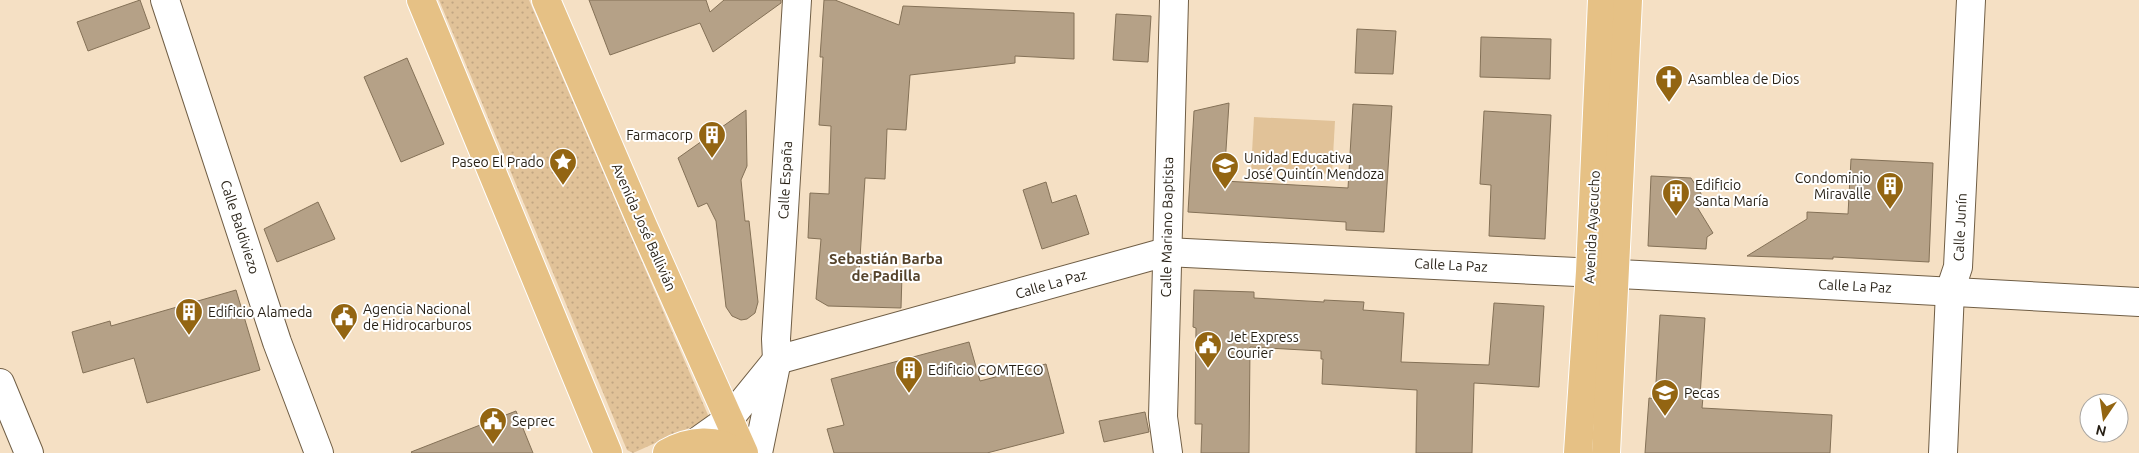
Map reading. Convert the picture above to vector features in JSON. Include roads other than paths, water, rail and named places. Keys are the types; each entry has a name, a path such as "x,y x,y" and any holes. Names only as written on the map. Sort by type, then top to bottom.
{"main road":[{"path":"421,0 608,453"},
{"name":"Avenida José Ballivián","path":"546,0 643,226 744,453"},
{"name":"Avenida Ayacucho","path":"1602,0 1612,54 1603,273 1606,453"},
{"name":"Avenida Ayacucho","path":"1612,54 1628,0"},
{"name":"Avenida Ayacucho","path":"1578,453 1603,273"},
{"path":"667,453 698,441 716,442 739,453"}],"street":[{"name":"Calle Baldiviezo","path":"165,0 277,342 318,453"},
{"name":"Calle España","path":"777,360 776,339 797,0"},
{"name":"Calle Mariano Baptista","path":"1168,453 1163,416 1174,0"},
{"name":"Calle Junín","path":"1943,453 1950,291 1958,267 1971,0"},
{"name":"Calle La Paz","path":"777,360 1166,252 2139,302"},
{"path":"698,441 715,431 729,419 777,360"},
{"path":"758,453 777,360"},
{"path":"0,383 29,453"}],"place":[{"name":"Asamblea de Dios","path":"1669,103"},
{"name":"Farmacorp","path":"712,159"},
{"name":"Paseo El Prado","path":"563,186"},
{"name":"Unidad Educativa José Quintín Mendoza","path":"1225,190"},
{"name":"Condominio Miravalle","path":"1890,210"},
{"name":"Edificio Santa María","path":"1676,217"},
{"name":"Edificio Alameda","path":"189,336"},
{"name":"Agencia Nacional de Hidrocarburos","path":"344,341"},
{"name":"Jet Express Courier","path":"1208,369"},
{"name":"Edificio COMTECO","path":"909,394"},
{"name":"Pecas","path":"1665,417"},
{"name":"Seprec","path":"493,445"}],"district":[{"name":"Sebastián Barba de Padilla","path":"886,266"}]}
